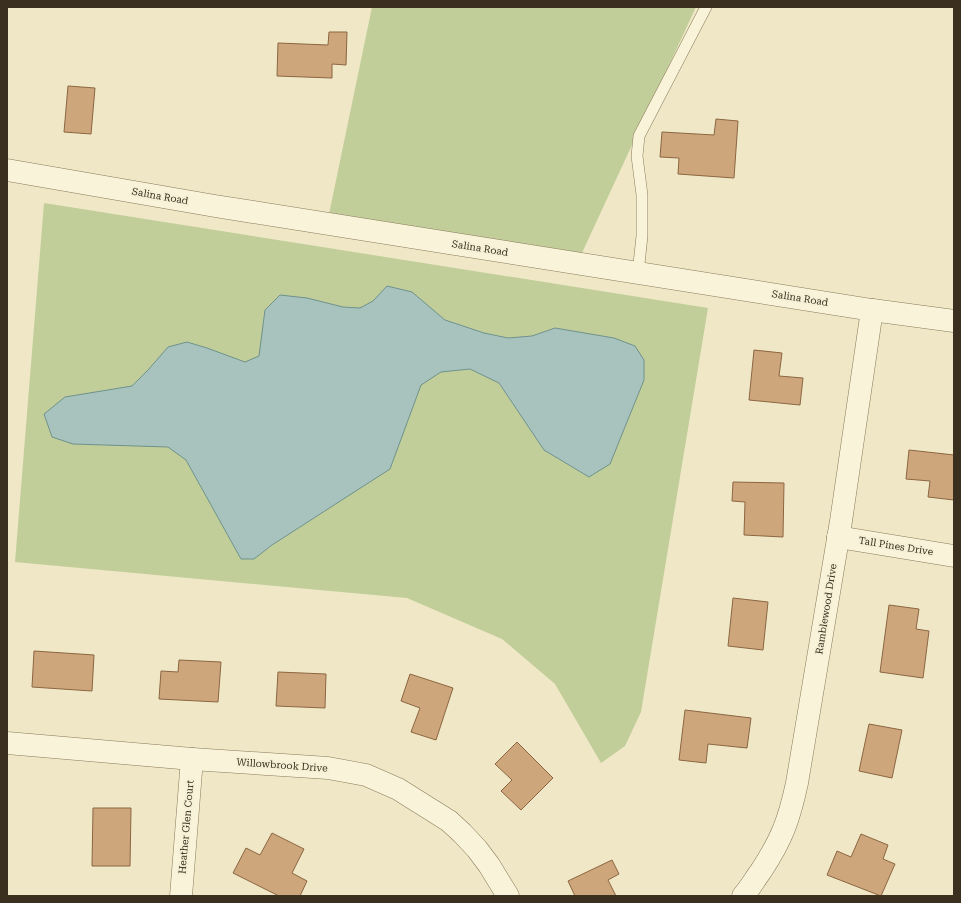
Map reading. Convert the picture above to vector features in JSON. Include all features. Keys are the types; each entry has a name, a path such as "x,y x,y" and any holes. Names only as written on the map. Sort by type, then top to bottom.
{"street":[{"name":"Salina Road","path":"7,170 215,206 872,310 954,321"},
{"name":"Ramblewood Drive","path":"743,896 775,850 790,815 798,776 838,537 872,310"},
{"name":"Tall Pines Drive","path":"838,537 954,556"},
{"name":"Willowbrook Drive","path":"7,743 192,759 328,768 366,775 382,781 413,797 449,821 462,833 489,866 508,896"},
{"name":"Heather Glen Court","path":"180,896 192,759"}],"lane":[{"path":"638,272 642,236 642,195 637,156 639,136 706,7"}],"green space":[{"path":"372,7 696,7 581,255 328,219"},
{"path":"44,203 708,308 641,712 625,746 601,763 555,684 502,639 407,598 15,562"}],"water":[{"path":"387,286 412,292 445,320 484,333 508,338 532,336 555,328 614,338 635,346 644,360 644,380 610,464 589,477 544,450 499,383 470,369 441,372 421,385 390,469 272,545 254,559 241,559 186,460 168,447 73,444 52,437 44,414 65,397 132,386 168,347 187,342 245,362 259,356 265,310 280,295 307,298 343,307 360,308 373,301"}],"building":[{"path":"329,32 347,32 346,65 332,64 332,78 277,76 278,43 328,45"},
{"path":"68,86 95,88 91,134 64,132"},
{"path":"716,119 738,121 734,178 678,174 679,158 660,157 662,132 714,135"},
{"path":"754,350 782,353 779,376 803,378 800,405 749,400"},
{"path":"909,450 954,455 954,500 928,497 930,481 906,479"},
{"path":"733,482 784,483 783,537 744,535 745,502 732,501"},
{"path":"733,598 768,602 763,650 728,646"},
{"path":"889,605 919,609 916,629 929,631 923,678 880,672"},
{"path":"34,651 94,655 92,691 32,687"},
{"path":"179,660 221,662 218,702 159,699 161,671 178,672"},
{"path":"278,672 326,674 325,708 276,706"},
{"path":"410,674 453,688 436,740 411,732 420,708 401,701"},
{"path":"685,710 751,718 747,748 708,744 706,763 679,760"},
{"path":"869,724 902,730 892,778 859,771"},
{"path":"517,742 553,778 521,810 501,791 512,780 495,764"},
{"path":"93,808 131,808 130,866 92,866"},
{"path":"272,833 304,849 292,873 307,881 300,896 279,896 233,873 246,848 260,855"},
{"path":"861,834 888,845 883,859 895,864 881,896 827,875 837,851 851,857"},
{"path":"612,860 619,874 608,880 616,896 575,896 568,881"}]}
